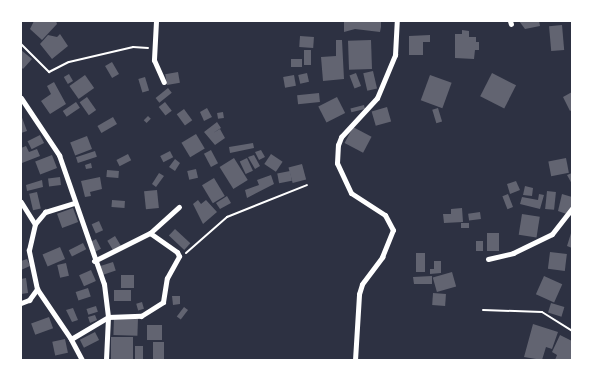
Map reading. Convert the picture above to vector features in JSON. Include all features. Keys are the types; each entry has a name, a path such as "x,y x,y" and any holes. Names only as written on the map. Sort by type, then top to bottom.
{"street":[{"path":"156,21 153,49 154,60 164,82"},
{"path":"355,360 357,305 362,284 382,257 392,230 385,215 352,193 337,163 338,145 341,137 381,90 395,55 397,21"},
{"path":"21,98 59,155 74,204 104,284 108,317 106,360"},
{"path":"21,202 35,224"},
{"path":"74,204 45,212 35,224 29,250 37,289 82,360"},
{"path":"94,261 150,233 179,207"},
{"path":"488,259 513,253 552,234 572,208"},
{"path":"70,339 108,317 142,316 160,306 168,278 178,260 177,252 150,233"},
{"path":"21,303 29,300 37,289"}],"path":[{"path":"21,44 49,72 69,62 133,47 153,49"},
{"path":"178,260 227,217 307,185"},
{"path":"483,310 542,312 572,331"}],"building":[{"path":"34,21 56,21 57,24 42,40 30,29"},
{"path":"344,21 381,21 380,32 355,29 344,32"},
{"path":"519,21 539,21 540,26 525,29"},
{"path":"562,25 564,50 551,51 549,26"},
{"path":"462,30 469,31 469,37 476,37 476,42 479,42 479,50 475,50 474,59 455,58 455,34 462,34"},
{"path":"60,34 68,46 52,59 40,44 48,35 57,37"},
{"path":"430,35 430,42 423,42 423,55 409,55 409,36"},
{"path":"300,36 314,37 313,48 299,47"},
{"path":"336,40 342,40 344,79 323,81 321,57 336,56"},
{"path":"371,40 372,69 349,70 348,41"},
{"path":"21,50 32,59 23,69 21,67"},
{"path":"304,50 311,50 311,65 304,65"},
{"path":"291,59 302,59 302,67 291,67"},
{"path":"112,62 119,74 112,78 105,66"},
{"path":"373,71 377,89 367,91 363,73"},
{"path":"178,72 180,83 167,85 165,74"},
{"path":"307,73 309,82 300,84 298,75"},
{"path":"356,73 361,86 354,89 349,76"},
{"path":"492,73 516,85 504,108 480,96"},
{"path":"69,74 73,81 68,84 64,77"},
{"path":"85,75 94,88 79,99 69,86"},
{"path":"294,75 296,86 285,88 283,77"},
{"path":"430,75 452,83 442,108 421,100"},
{"path":"145,77 149,90 142,92 138,79"},
{"path":"54,82 66,104 50,114 41,101 51,94 47,86"},
{"path":"168,88 172,93 159,103 156,98"},
{"path":"572,92 572,110 570,111 563,97"},
{"path":"319,93 320,102 298,104 297,95"},
{"path":"87,97 96,110 89,115 80,102"},
{"path":"337,97 345,113 326,123 318,107"},
{"path":"76,102 80,108 67,117 63,111"},
{"path":"165,102 172,111 165,116 159,107"},
{"path":"364,105 365,109 351,112 350,108"},
{"path":"387,107 391,121 376,126 372,111"},
{"path":"207,108 212,117 204,121 200,112"},
{"path":"438,108 442,121 436,123 432,110"},
{"path":"184,109 192,120 185,126 177,114"},
{"path":"223,112 224,118 218,119 217,113"},
{"path":"21,115 27,131 21,133"},
{"path":"148,116 151,119 147,123 144,120"},
{"path":"113,117 117,124 101,133 97,126"},
{"path":"217,122 221,128 213,133 220,129 225,138 215,145 204,132"},
{"path":"353,127 372,137 363,153 345,143"},
{"path":"196,134 205,149 190,157 181,143"},
{"path":"40,135 44,143 32,149 28,141"},
{"path":"87,136 92,149 75,156 70,142"},
{"path":"253,143 254,148 230,153 229,147"},
{"path":"26,146 29,152 37,149 40,156 22,163 21,148"},
{"path":"211,150 218,163 211,167 204,154"},
{"path":"261,150 265,157 259,160 255,152"},
{"path":"95,151 97,157 78,163 76,157"},
{"path":"170,151 173,157 163,162 160,156"},
{"path":"128,154 131,160 120,166 116,160"},
{"path":"271,154 283,162 276,172 264,164"},
{"path":"52,155 57,168 40,175 35,161"},
{"path":"254,155 260,166 255,169 248,157"},
{"path":"234,158 248,180 233,189 220,167"},
{"path":"247,158 253,171 246,174 240,161"},
{"path":"566,158 569,173 551,176 548,161"},
{"path":"175,159 180,163 175,171 169,167"},
{"path":"91,163 92,168 86,169 85,165"},
{"path":"302,164 306,179 293,183 288,168"},
{"path":"196,169 198,178 189,180 187,171"},
{"path":"107,170 119,171 118,178 106,177"},
{"path":"290,171 292,181 279,183 277,173"},
{"path":"159,173 164,176 156,187 152,184"},
{"path":"572,173 572,184 567,175"},
{"path":"271,175 274,184 247,198 245,190 259,185 257,180"},
{"path":"60,177 61,185 49,186 48,178"},
{"path":"100,177 102,189 90,192 91,196 85,197 81,181"},
{"path":"214,178 225,196 213,203 202,185"},
{"path":"42,180 43,187 27,191 26,185"},
{"path":"516,181 520,190 510,194 507,184"},
{"path":"525,186 533,188 532,196 523,195"},
{"path":"157,190 159,208 146,209 144,191"},
{"path":"547,191 556,192 554,210 545,209"},
{"path":"37,192 41,209 33,210 29,194"},
{"path":"508,194 513,207 507,209 502,196"},
{"path":"539,194 544,195 540,209 520,204 522,197 538,200"},
{"path":"562,194 572,197 572,216 558,211"},
{"path":"227,196 231,203 220,209 216,203"},
{"path":"112,200 125,201 124,208 112,207"},
{"path":"198,200 201,204 206,200 217,212 203,224 193,204"},
{"path":"73,208 78,222 62,228 57,214"},
{"path":"462,208 463,222 444,223 443,214 451,214 451,209"},
{"path":"480,212 481,219 469,221 468,214"},
{"path":"522,214 540,217 536,238 519,235"},
{"path":"99,221 103,230 96,233 92,224"},
{"path":"461,223 469,223 469,228 461,228"},
{"path":"175,229 190,243 184,250 169,236"},
{"path":"572,230 572,248 567,246"},
{"path":"487,233 499,233 499,251 487,251"},
{"path":"115,236 121,246 113,251 107,241"},
{"path":"96,239 101,249 94,252 89,243"},
{"path":"476,241 483,241 483,251 476,251"},
{"path":"83,243 86,249 72,257 69,250"},
{"path":"60,247 65,259 48,266 43,254"},
{"path":"550,252 567,254 565,271 548,269"},
{"path":"416,253 425,253 425,272 416,272"},
{"path":"27,259 30,266 21,270 21,261"},
{"path":"434,261 441,261 441,273 430,274 430,269 434,269"},
{"path":"113,262 116,271 102,275 100,266"},
{"path":"66,263 69,276 60,278 57,265"},
{"path":"91,270 96,281 84,286 79,275"},
{"path":"452,272 456,286 437,292 433,278"},
{"path":"121,275 134,275 134,288 121,288"},
{"path":"432,276 432,284 414,284 413,277"},
{"path":"544,276 562,284 554,302 536,294"},
{"path":"26,278 28,293 21,294 21,279"},
{"path":"88,288 91,297 78,301 76,292"},
{"path":"114,290 131,290 131,301 114,301"},
{"path":"433,293 446,294 445,306 432,305"},
{"path":"172,296 180,296 180,304 173,305"},
{"path":"142,302 144,309 138,310 136,304"},
{"path":"551,303 564,307 561,317 548,313"},
{"path":"96,306 98,312 88,315 86,309"},
{"path":"184,307 188,310 181,320 177,317"},
{"path":"73,308 78,320 72,322 66,310"},
{"path":"95,315 97,320 90,323 88,317"},
{"path":"49,317 53,328 35,335 31,323"},
{"path":"114,318 138,319 137,336 113,335"},
{"path":"533,324 558,332 552,349 546,347 542,360 524,357"},
{"path":"147,325 162,325 162,340 147,340"},
{"path":"95,332 99,340 84,348 80,340"},
{"path":"560,335 572,341 572,360 555,360 557,355 552,352"},
{"path":"111,337 133,337 133,359 111,359"},
{"path":"65,339 68,353 55,355 52,342"},
{"path":"153,342 164,342 164,360 153,360"},
{"path":"135,346 143,346 143,360 135,360"}]}
